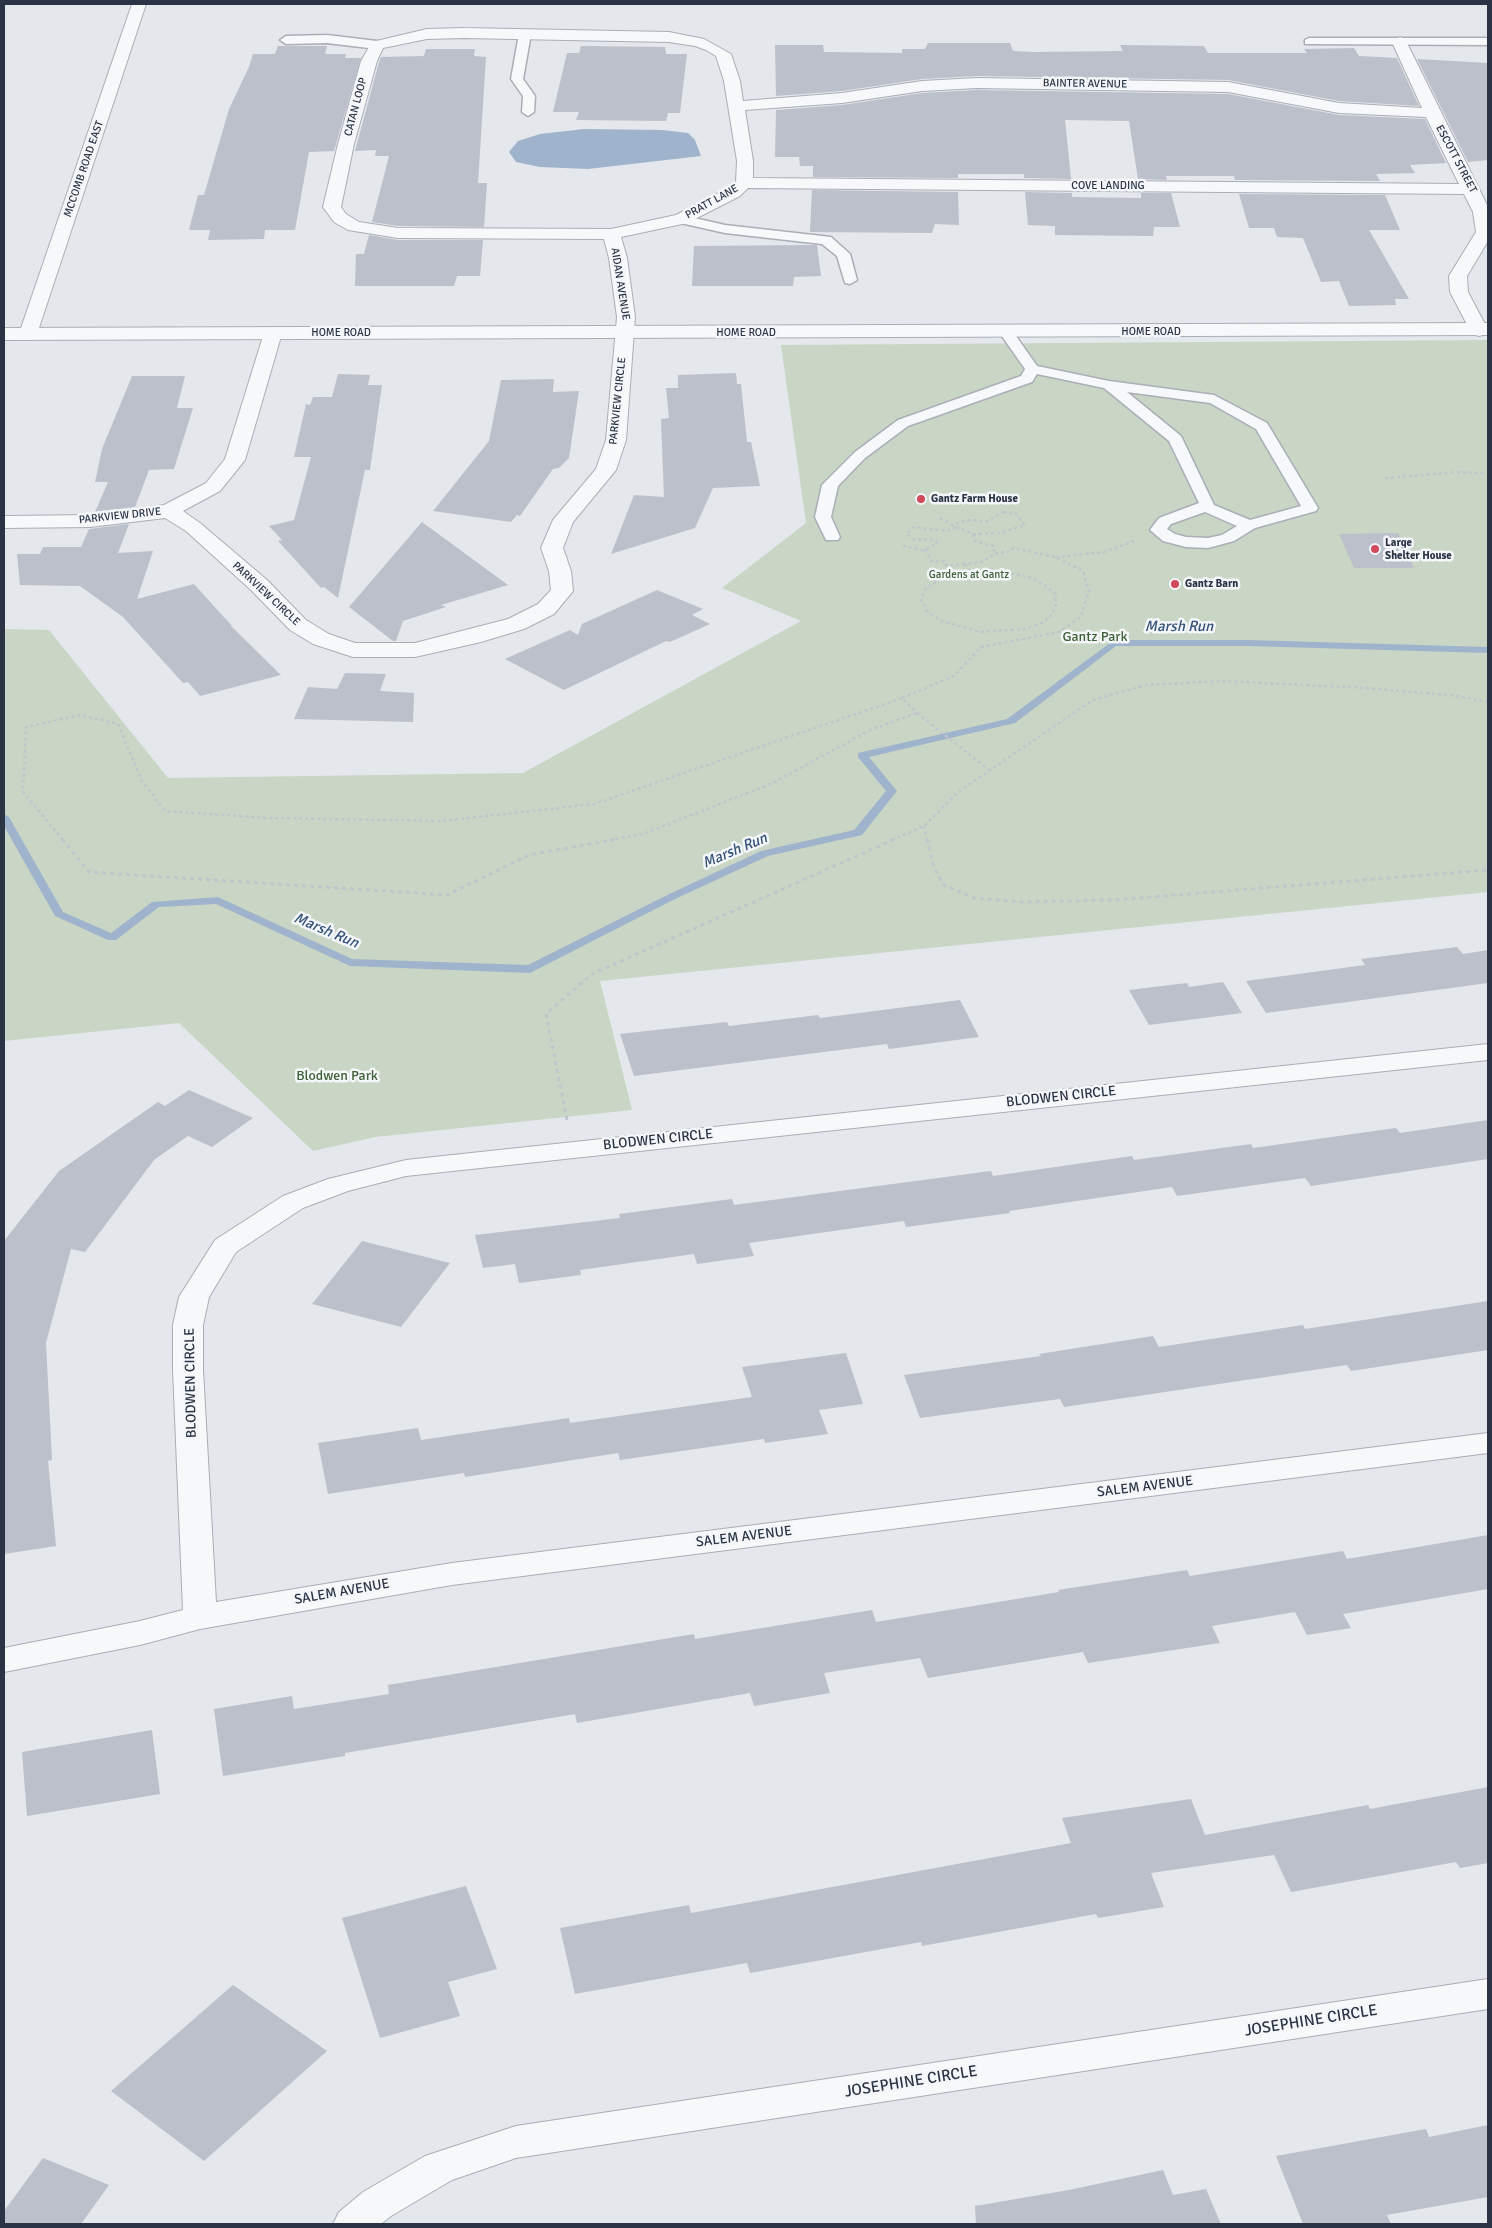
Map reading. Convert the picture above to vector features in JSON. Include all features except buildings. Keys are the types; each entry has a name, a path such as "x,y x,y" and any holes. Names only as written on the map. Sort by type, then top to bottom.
{"street":[{"name":"MCCOMB ROAD EAST","path":"28,334 137,10"},
{"path":"377,45 397,39 427,34 525,34"},
{"name":"PRATT LANE","path":"525,34 669,37 699,42 723,54 737,106 746,160 744,183 734,192 681,219 611,234"},
{"name":"ESCOTT STREET","path":"1400,42 1432,113 1482,212 1485,232 1458,276 1459,292 1484,329"},
{"name":"CATAN LOOP","path":"377,45 369,61 344,153 332,207 340,218 354,226 398,233 611,234"},
{"name":"BAINTER AVENUE","path":"737,106 842,98 922,86 977,83 1228,87 1339,108 1432,113"},
{"name":"COVE LANDING","path":"744,183 1472,189"},
{"name":"AIDAN AVENUE","path":"611,234 618,258 626,317 626,334"},
{"name":"HOME ROAD","path":"4,334 626,334 1484,329"},
{"name":"PARKVIEW DRIVE","path":"4,522 90,521 169,511 213,487 236,460 273,334"},
{"name":"PARKVIEW CIRCLE","path":"169,511 193,527 259,585 298,625 321,640 353,650 415,650 473,638 516,624 546,609 562,590 560,571 552,548 563,520 606,470 614,447 626,334"},
{"name":"BLODWEN CIRCLE","path":"200,1618 188,1370 188,1325 194,1297 225,1246 293,1202 338,1185 406,1168 1488,1052"},
{"name":"SALEM AVENUE","path":"4,1660 140,1633 200,1618 452,1574 1488,1443"},
{"name":"JOSEPHINE CIRCLE","path":"353,2224 377,2204 439,2168 516,2142 1488,1994"}],"lane":[{"path":"525,34 517,79 529,96 528,112"},
{"path":"286,40 337,40 377,45"},
{"path":"1309,42 1486,42"},
{"path":"681,219 725,229 826,240 843,254 850,280"},
{"path":"1006,332 1032,369 1110,385 1214,399 1262,426 1310,508 1248,525 1228,538 1208,543 1186,542 1169,538 1158,530 1165,521 1205,507 1248,525"},
{"path":"832,537 823,517 830,485 860,455 904,423 1028,380 1032,369"},
{"path":"1110,385 1176,440 1207,504 1205,507"}],"path":[{"path":"1385,478 1457,472 1488,473"},
{"path":"983,503 999,501"},
{"path":"940,518 952,525 973,534 1000,533 1015,530 1025,525 1015,513 1003,512 987,521 966,520 952,525"},
{"path":"903,546 925,549 937,544 936,541 930,539 915,540 907,534 913,527 947,531 958,527"},
{"path":"973,534 975,540 994,546 994,554"},
{"path":"1055,557 1104,552 1138,539"},
{"path":"917,712 870,730 773,783 643,834 529,855 447,895 89,872 23,792 26,728 80,715 118,724 142,781 165,811 268,818 440,821 594,804 902,698 954,676 982,647 1059,632 1081,617 1089,591 1083,571 1055,557 1013,548 1012,551 994,554 982,562 948,566 944,561 932,562 925,549"},
{"path":"965,564 970,571"},
{"path":"994,570 1033,578 1055,594 1056,605 1052,615 1042,623 1024,629 1003,632 981,632 960,628 941,621 928,612 921,600 926,588 943,577 970,571 994,570"},
{"path":"572,1149 546,1014 592,974 924,826 958,792 1093,700 1146,685 1222,681 1366,688 1457,696 1488,702"},
{"path":"902,698 989,770"},
{"path":"924,826 934,868 944,885 974,898 1020,902 1113,900 1488,870"}],"green space":[{"name":"Gantz Park","path":"1488,340 1488,892 600,981 632,1110 375,1137 313,1151 179,1023 4,1041 4,629 49,630 168,778 523,773 801,621 722,588 806,523 781,345"}],"water":[{"path":"584,129 662,130 688,133 695,140 701,156 588,169 540,167 516,162 509,152 518,141 540,134"}],"waterway":[{"name":"Marsh Run","path":"4,817 59,914 112,938 156,904 218,900 350,962 530,969 669,898 765,853 858,833 892,791 862,755 1011,721 1114,643 1248,643 1488,650"}],"place":[{"name":"Gantz Farm House","path":"921,499"},
{"name":"Large Shelter House","path":"1375,549"},
{"name":"Gantz Barn","path":"1175,584"}],"park label":[{"name":"Gardens at Gantz","path":"969,575"},
{"name":"Blodwen Park","path":"337,1076"}]}
